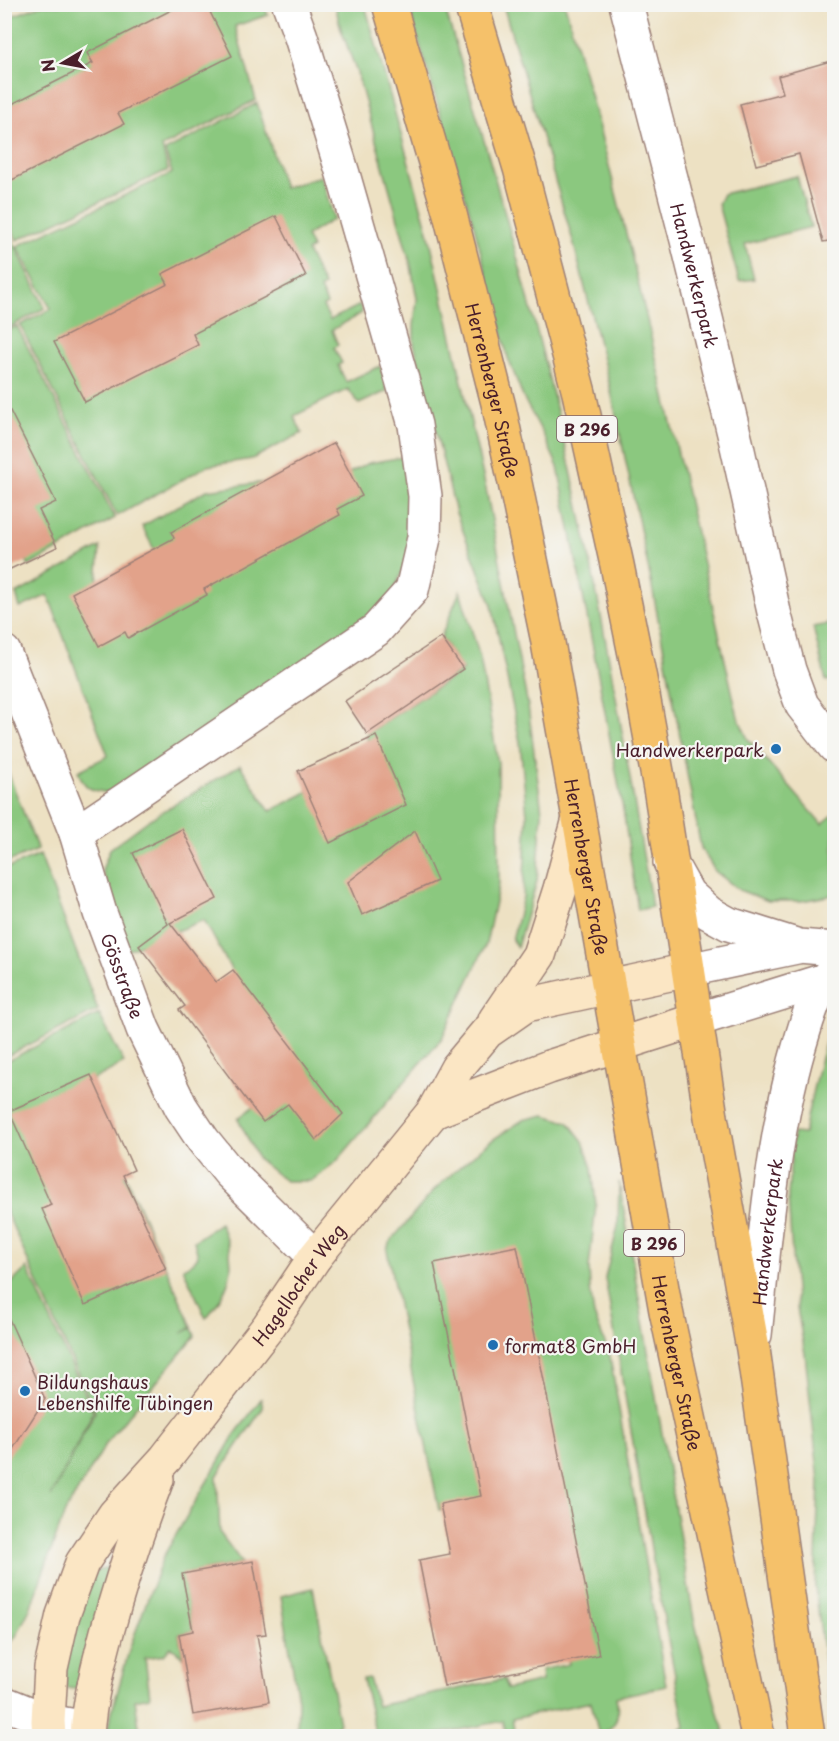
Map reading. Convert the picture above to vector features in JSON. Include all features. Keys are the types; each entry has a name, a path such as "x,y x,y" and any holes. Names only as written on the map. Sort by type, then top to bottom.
{"main road":[{"name":"Herrenberger Straße","path":"389,4 450,214 499,407 547,637 666,1311 758,1737"},
{"name":"B 296","path":"471,4 520,168 579,393 640,679 753,1349 808,1737"}],"street":[{"path":"76,833 376,630 412,590 424,538 425,496 415,425 343,174 289,4"},
{"name":"Handwerkerpark","path":"626,4 737,446 789,670 802,705 834,746"},
{"name":"Gösstraße","path":"4,652 76,833 100,913 143,1029 181,1107 203,1140 229,1172 315,1257"},
{"path":"487,1032 539,955 579,819"},
{"path":"670,862 688,894 709,913 729,924 799,946 834,949"},
{"path":"688,970 799,946"},
{"name":"Hagellocher Weg","path":"49,1729 51,1668 63,1615 82,1563 115,1514 166,1458 268,1327 315,1257 433,1112 458,1068 487,1032 526,1005 688,970"},
{"name":"Handwerkerpark","path":"696,1020 830,974"},
{"name":"Handwerkerpark","path":"753,1349 773,1176 783,1115 810,1013 830,974"},
{"name":"Hagellocher Weg","path":"433,1112 549,1067 696,1020"},
{"name":"Hagellocher Weg","path":"87,1732 97,1671 123,1578 136,1533 166,1458"},
{"path":"4,1702 49,1729 87,1732"}],"green space":[{"path":"42,5 264,5 268,15 235,26 256,100 162,147 168,170 17,240 5,215 4,19"},
{"path":"335,5 365,5 429,235 486,489 528,706 542,812 537,881 517,947 512,940 523,897 527,815 520,742 492,605 456,513 414,344 417,299 411,266 357,73"},
{"path":"408,5 444,5 524,281 553,393 591,563 652,907 638,910 623,809 558,467 524,399 508,358 474,226"},
{"path":"503,5 565,5 635,270 738,717 748,739 822,824 834,814 834,893 829,896 801,901 768,901 739,890 715,871 701,848 650,576 610,387 573,241"},
{"path":"257,103 284,188 321,176 334,219 306,236 312,248 307,251 324,286 320,289 327,304 323,306 330,320 360,305 362,313 332,330 338,345 334,348 342,363 338,365 346,382 380,366 387,391 359,404 348,389 294,416 302,433 252,459 207,466 117,516 20,325 51,309 17,246 172,173 165,151"},
{"path":"797,176 811,227 745,244 754,279 739,281 718,204 723,194"},
{"path":"5,224 45,308 4,330"},
{"path":"17,326 115,518 29,566 8,520 5,522 5,332"},
{"path":"403,457 409,478 415,541 394,591 375,616 110,793 93,790 86,786 78,771 108,756 48,595 20,608 16,594 100,547 96,595 165,571 142,526 207,490 347,474 369,463"},
{"path":"460,591 480,658 498,763 499,883 486,944 442,1038 337,1161 311,1181 285,1181 258,1159 238,1119 290,1077 204,920 128,950 102,870 110,849 150,819 240,765 270,811 302,795 368,754 367,734 463,670 441,637"},
{"path":"834,623 834,680 826,681 813,627"},
{"path":"5,765 38,850 4,863"},
{"path":"40,855 98,1010 5,1057 5,869"},
{"path":"99,1014 124,1063 85,1084 192,1327 182,1333 192,1328 195,1336 109,1439 65,1512 30,1609 15,1638 5,1646 5,1289 27,1268 93,1412 51,1497 95,1412 5,1209 5,1062"},
{"path":"834,1017 834,1736 815,1586 819,1481 805,1354 797,1308 788,1196 793,1133 804,1134 816,1075"},
{"path":"544,1115 568,1122 583,1141 592,1168 596,1205 589,1267 590,1289 594,1315 610,1356 666,1686 616,1697 618,1709 616,1720 610,1728 599,1735 591,1702 512,1719 516,1736 507,1736 503,1721 428,1736 376,1736 363,1679 369,1678 377,1706 504,1679 507,1689 542,1681 541,1670 569,1664 540,1525 439,1510 387,1250 389,1243 436,1188 464,1163 492,1140 523,1120"},
{"path":"619,1182 694,1620 726,1736 666,1736 685,1727 655,1572 605,1278 618,1226"},
{"path":"220,1223 229,1250 230,1273 223,1295 206,1318 183,1268 193,1263 198,1256 194,1241"},
{"path":"261,1399 263,1408 217,1476 220,1533 242,1563 183,1574 193,1631 179,1634 183,1657 171,1647 164,1655 145,1658 150,1697 135,1700 140,1733 107,1736 130,1647 163,1557 233,1437"},
{"path":"110,1566 77,1689 65,1688 64,1647 95,1572"},
{"path":"313,1588 339,1723 327,1736 297,1736 298,1700 281,1596"}],"building":[{"path":"183,4 206,4 232,56 118,113 124,124 4,184 4,108 93,63 87,53"},
{"path":"834,60 834,240 823,242 799,154 756,165 740,104 783,93 778,76"},
{"path":"276,216 306,276 193,334 198,345 85,402 54,342 168,284 162,274"},
{"path":"4,399 56,502 39,510 57,547 4,572"},
{"path":"334,443 362,496 337,509 340,515 204,589 207,595 128,638 125,632 99,646 72,593 174,538 171,532"},
{"path":"441,637 463,669 367,734 345,701"},
{"path":"376,736 406,805 330,843 298,771"},
{"path":"182,829 217,899 170,923 216,982 233,970 343,1114 316,1140 288,1104 263,1122 179,1010 185,1006 139,946 168,924 133,853"},
{"path":"415,831 437,881 362,915 348,882"},
{"path":"91,1075 134,1170 123,1175 166,1269 85,1305 42,1209 51,1205 9,1111"},
{"path":"517,1246 599,1655 444,1686 419,1560 450,1554 440,1504 481,1496 434,1263"},
{"name":"Bildungshaus Lebenshilfe Tübingen","path":"4,1308 45,1399 4,1463"},
{"path":"253,1561 266,1634 257,1635 269,1702 193,1715 179,1634 193,1631 182,1574"}],"place":[{"name":"Handwerkerpark","path":"776,749"},
{"name":"format8 GmbH","path":"493,1345"},
{"name":"Bildungshaus Lebenshilfe Tübingen","path":"25,1391"}]}
